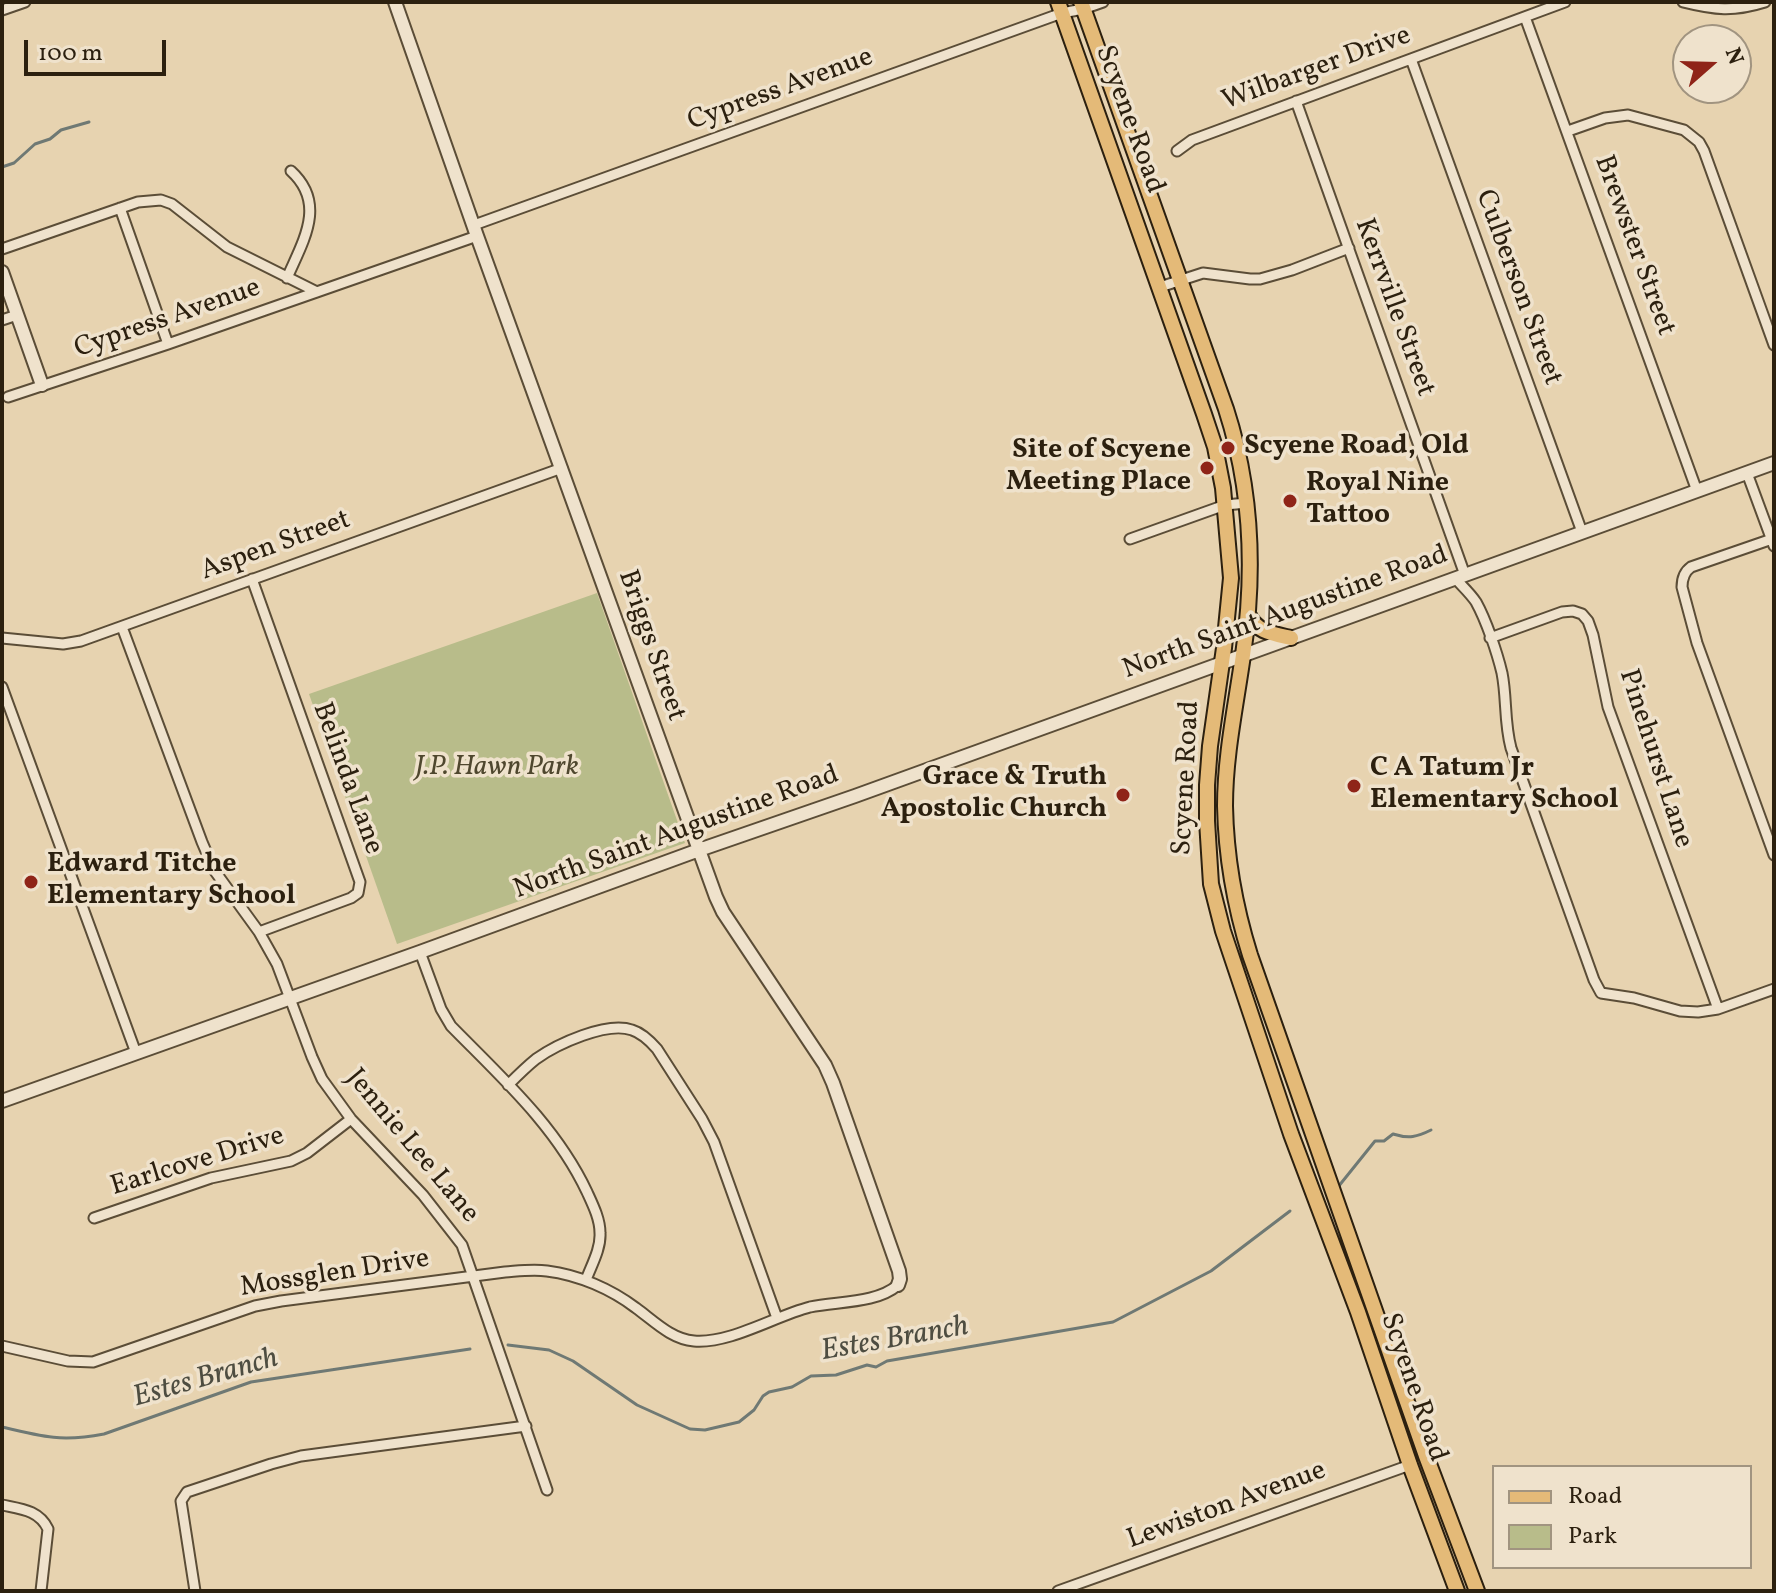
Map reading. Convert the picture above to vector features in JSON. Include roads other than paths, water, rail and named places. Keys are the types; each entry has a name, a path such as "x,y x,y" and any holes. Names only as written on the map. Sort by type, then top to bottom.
{"main road":[{"name":"Scyene Road","path":"1082,6 1230,423 1247,503 1250,565 1248,614 1231,725 1226,784 1227,843 1236,907 1250,955 1477,1591"},
{"name":"Scyene Road","path":"1060,8 1215,447 1225,505 1231,578 1207,785 1209,864 1216,908 1291,1134 1457,1591"},
{"path":"1248,614 1252,622 1266,632 1291,638"}],"street":[{"path":"2,10 25,2"},
{"name":"Briggs Street","path":"395,2 723,912 825,1065 899,1271 898,1285"},
{"name":"Cypress Avenue","path":"8,397 317,292 1060,8 1103,2"},
{"name":"Wilbarger Drive","path":"1177,151 1192,140 1565,2"},
{"path":"1683,2 1718,10 1734,10 1765,2"},
{"name":"Brewster Street","path":"1525,17 1697,491"},
{"name":"Culberson Street","path":"1411,59 1582,532"},
{"name":"Kerrville Street","path":"1296,101 1460,576 1477,604 1490,638 1501,673 1505,727 1511,748 1601,993 1634,998 1680,1011 1718,1009"},
{"path":"1568,131 1605,118 1628,115 1684,130 1699,142 1774,345"},
{"path":"287,278 307,233 310,207 303,182 291,171"},
{"path":"2,249 120,208 161,200 172,204 227,247 317,292"},
{"path":"120,208 168,344"},
{"path":"1160,287 1197,274 1260,279 1349,248"},
{"path":"2,272 42,385"},
{"path":"2,320 17,315"},
{"name":"North Saint Augustine Road","path":"2,1101 1774,463"},
{"name":"Aspen Street","path":"2,638 63,644 81,641 562,468"},
{"path":"1747,473 1773,542 1695,565 1686,570 1682,587 1697,643 1774,855"},
{"path":"1130,539 1225,505 1247,503"},
{"name":"Belinda Lane","path":"252,579 360,882 358,893 351,898 259,932"},
{"name":"Pinehurst Lane","path":"1490,638 1562,612 1582,614 1588,621 1608,707 1718,1009"},
{"name":"Jennie Lee Lane","path":"122,627 214,870 259,932 277,964 322,1079 351,1119 423,1195 462,1245 547,1490"},
{"path":"2,687 136,1053"},
{"path":"420,952 441,1009 451,1026 555,1137 575,1169 594,1208 601,1235 586,1280"},
{"path":"1718,1009 1774,989"},
{"path":"508,1085 534,1061 555,1048 600,1031 631,1029 648,1039 695,1107 714,1142 777,1318"},
{"name":"Earlcove Drive","path":"94,1218 211,1178 291,1161 307,1153 351,1119"},
{"name":"Mossglen Drive","path":"2,1346 68,1361 93,1362 255,1306 505,1272 548,1271 586,1280 636,1308 658,1326 685,1339 709,1340 823,1305 862,1300 898,1285"},
{"path":"195,1591 181,1501 187,1492 301,1456 526,1426"},
{"path":"1410,1465 1429,1463"},
{"name":"Lewiston Avenue","path":"1058,1591 1410,1465 1429,1463"},
{"path":"2,1505 37,1514 48,1529 41,1591"}],"waterway":[{"path":"2,167 14,163 35,144 50,139 61,130 89,122"},
{"name":"Estes Branch","path":"1338,1187 1375,1141 1384,1141 1393,1134 1413,1136 1431,1130"},
{"name":"Estes Branch","path":"508,1345 549,1350 573,1361 637,1405 690,1429 705,1430 739,1422 769,1392 792,1387 811,1376 836,1375 867,1365 876,1367 887,1361 1113,1322 1211,1271 1290,1211"},
{"name":"Estes Branch","path":"2,1427 53,1437 104,1434 251,1382 470,1349"}],"place":[{"name":"Scyene Road, Old","path":"1228,448"},
{"name":"Site of Scyene Meeting Place","path":"1207,468"},
{"name":"Royal Nine Tattoo","path":"1290,501"},
{"name":"C A Tatum Jr Elementary School","path":"1354,786"},
{"name":"Grace & Truth Apostolic Church","path":"1123,795"},
{"name":"Edward Titche Elementary School","path":"31,882"}],"park label":[{"name":"J.P. Hawn Park","path":"497,769"}]}
